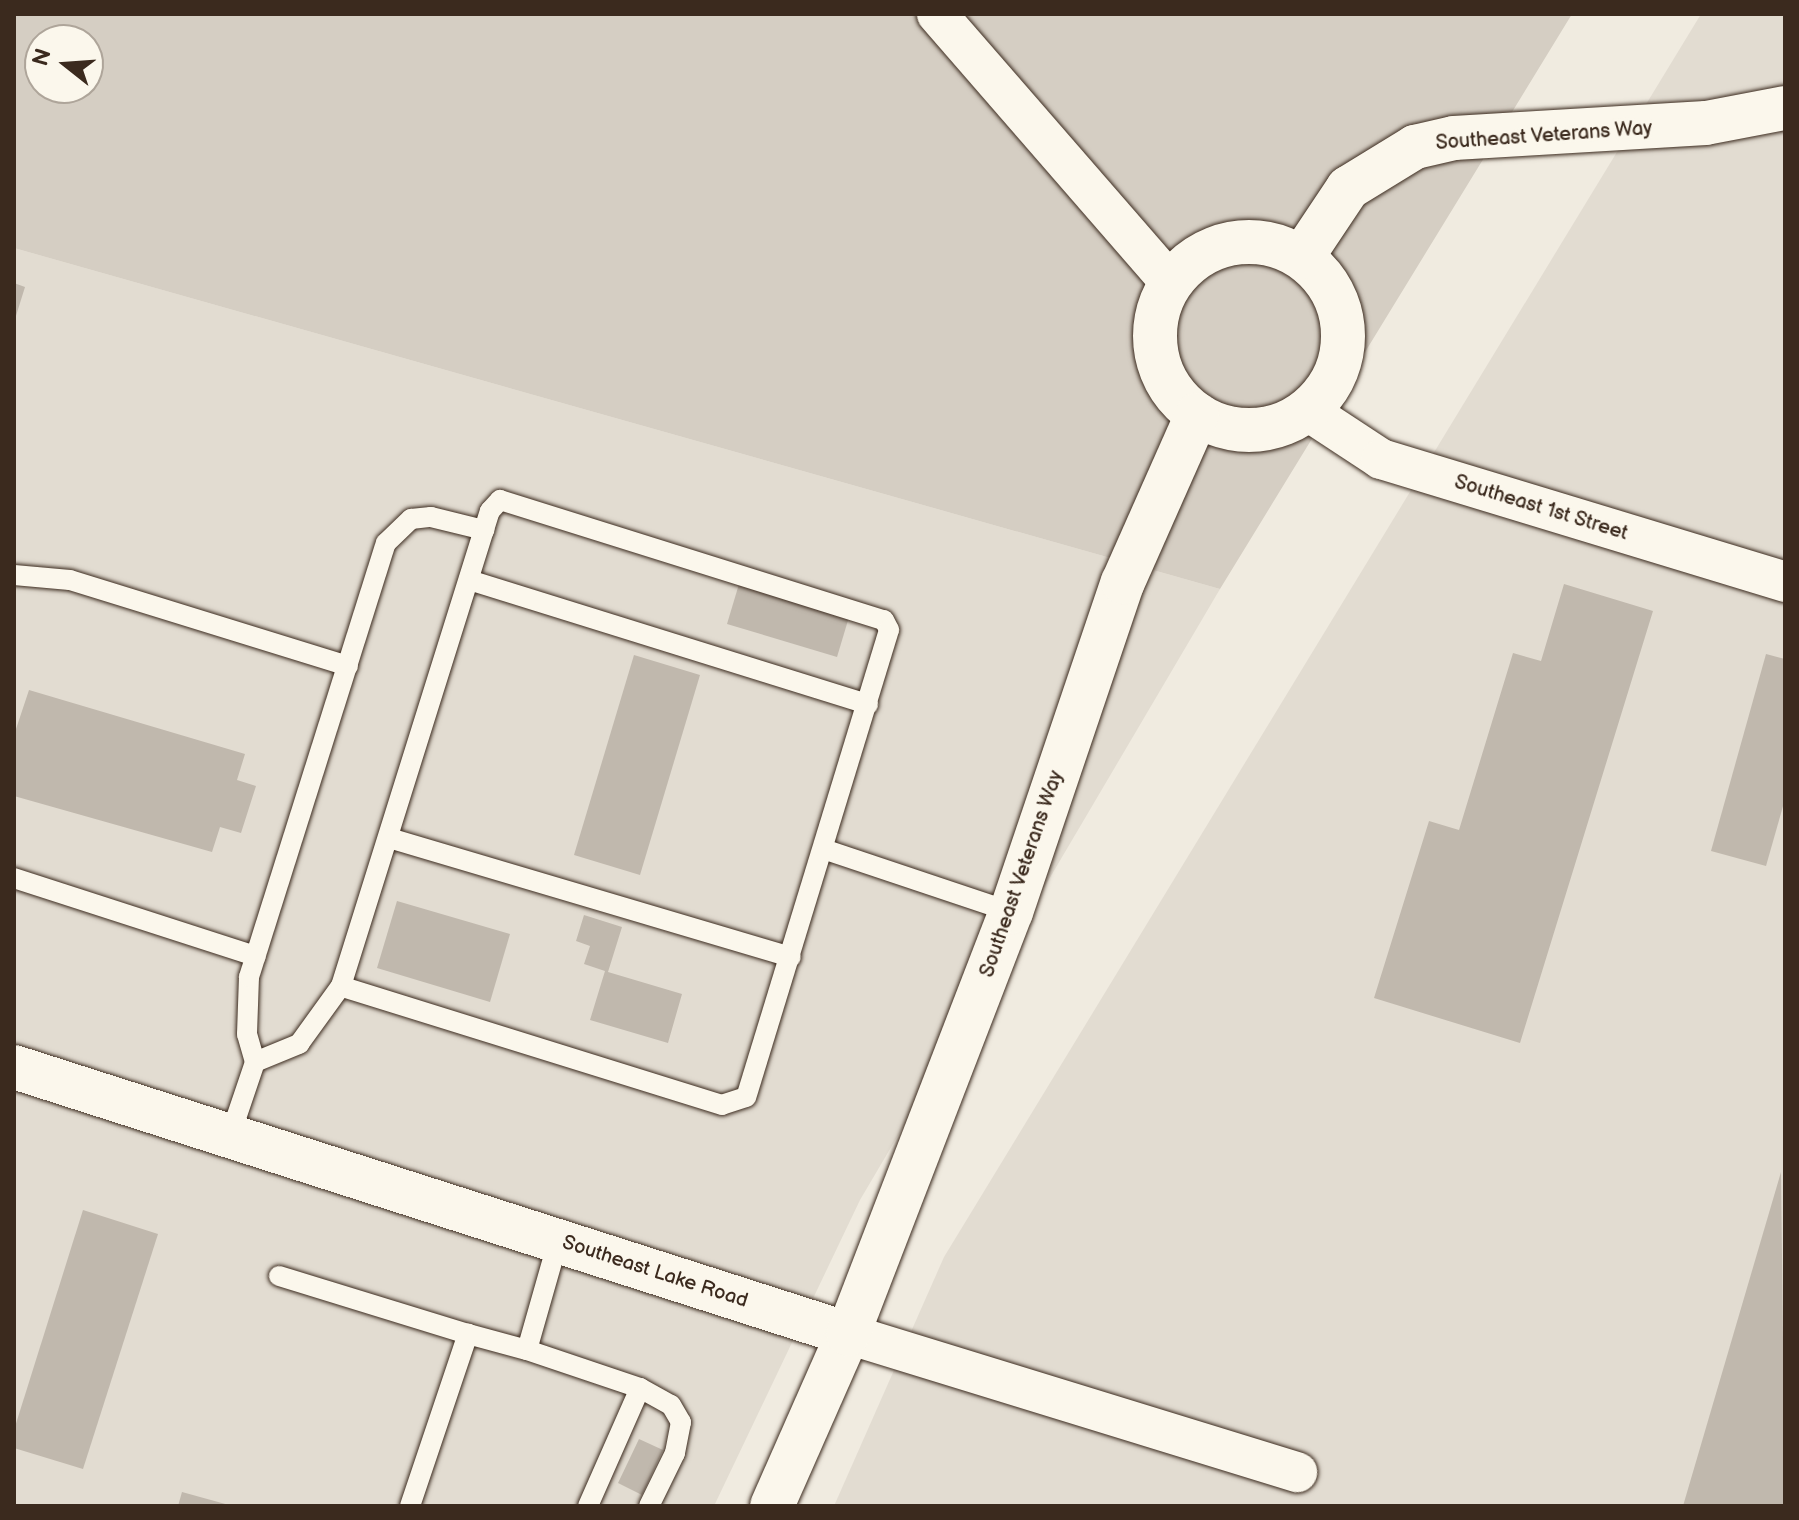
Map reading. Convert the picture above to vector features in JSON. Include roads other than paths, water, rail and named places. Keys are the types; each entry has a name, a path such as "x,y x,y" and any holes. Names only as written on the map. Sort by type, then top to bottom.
{"main road":[{"name":"Southeast Veterans Way","path":"1302,257 1348,188 1415,147 1454,138 1706,123 1785,108"},
{"path":"1246,241 1302,257 1331,290 1344,332 1341,362 1308,411 1253,431 1197,415 1161,369 1158,310 1171,283 1217,247 1246,241"},
{"name":"Southeast Veterans Way","path":"772,1506 848,1334 1011,912 1118,594 1197,415"},
{"name":"Southeast Lake Road","path":"14,1067 848,1334"}],"street":[{"path":"937,14 1171,283"},
{"name":"Southeast 1st Street","path":"1308,411 1381,459 1785,582"},
{"name":"Southeast Lake Road","path":"848,1334 1297,1472"}],"lane":[{"path":"255,1062 299,1044 341,986 490,511 510,498 873,614 889,630 751,1087 735,1104 722,1105 341,986"},
{"path":"230,1136 255,1062 246,1005 256,956 386,543 401,524 431,517 484,530"},
{"path":"14,575 70,580 348,666"},
{"path":"469,580 868,704"},
{"path":"389,838 791,957"},
{"path":"823,849 1011,912"},
{"path":"14,878 256,956"},
{"path":"527,1350 558,1241"},
{"path":"279,1276 527,1350 640,1388 671,1405 681,1422 659,1496 649,1506"},
{"path":"410,1506 468,1334"},
{"path":"590,1505 640,1388"}]}
